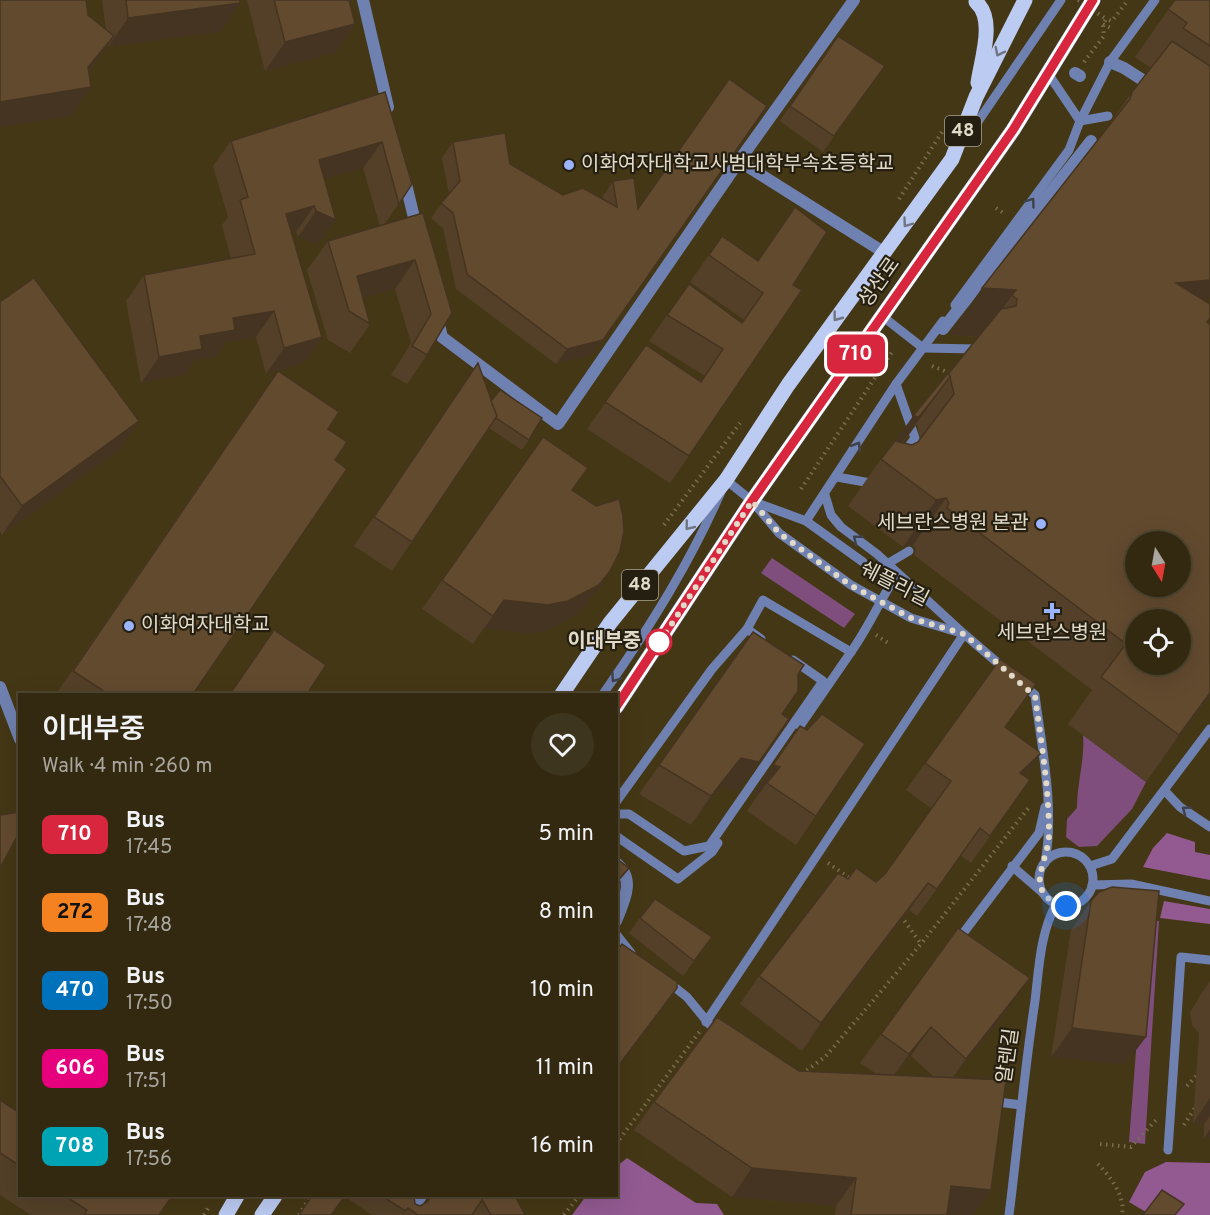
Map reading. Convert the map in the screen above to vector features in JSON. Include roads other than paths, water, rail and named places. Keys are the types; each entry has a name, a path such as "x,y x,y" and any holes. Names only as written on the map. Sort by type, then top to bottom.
{"main road":[{"name":"성산로","path":"618,704 752,501 1013,130 1093,0"},
{"path":"976,97 986,22 978,1"},
{"name":"성산로","path":"563,693 610,623 726,480 788,385 952,159 976,97 1025,1"},
{"path":"226,1215 236,1197"},
{"path":"262,1215 274,1197"},
{"path":"267,1215 275,1197"}],"street":[{"path":"363,0 390,116"},
{"path":"434,302 442,337 558,424 739,161 854,0"},
{"path":"1110,62 1124,68 1169,97"},
{"path":"943,329 1025,229 1091,141"},
{"path":"739,161 885,253"},
{"path":"401,163 420,244"},
{"path":"0,687 18,734"},
{"path":"618,865 628,882 626,896 618,916"},
{"path":"408,1215 420,1197"}],"lane":[{"path":"952,159 1061,0"},
{"path":"806,521 896,384 1069,150 1080,121 1110,62 1155,0"},
{"path":"1047,72 1080,121"},
{"path":"1080,121 1107,117"},
{"path":"882,316 923,348 978,349"},
{"path":"896,384 915,438 900,459"},
{"path":"837,477 880,484 886,476"},
{"path":"604,693 639,644 705,532 726,480 752,501 806,521 863,562"},
{"path":"706,1022 964,634 887,564 841,527 831,515 825,495"},
{"name":"쉐플리길","path":"752,501 779,533 879,602 911,618 964,634 1035,696 1047,796 1049,837 1045,863"},
{"path":"887,564 909,552"},
{"path":"618,837 678,879 712,852 868,629 879,602 897,574"},
{"path":"618,799 712,669 747,629 763,600 851,652"},
{"path":"747,629 766,642"},
{"path":"618,814 629,814 684,851 709,846 823,681 785,655"},
{"path":"1090,866 1112,859 1210,729"},
{"path":"1165,790 1180,807 1210,827"},
{"path":"956,942 1039,832 1047,796"},
{"path":"1012,866 1043,893 1056,904 1074,905 1089,894 1092,885 1090,866 1084,859 1068,853 1059,853 1045,863 1039,878 1043,893"},
{"path":"1092,885 1131,884 1210,901"},
{"name":"알렌길","path":"1009,1215 1021,1105 1046,923 1056,904"},
{"path":"618,937 626,948 643,962"},
{"path":"1168,1150 1181,957 1210,960"},
{"path":"661,976 687,997 706,1022 716,1028"},
{"path":"979,1100 1021,1105"}],"place":[{"name":"이화여자대학교사범대학부속초등학교","path":"569,165"},
{"name":"세브란스병원 본관","path":"1041,524"},
{"name":"세브란스병원","path":"1052,611"},
{"name":"이화여자대학교","path":"129,626"},
{"name":"이대부중","path":"659,642"}]}
